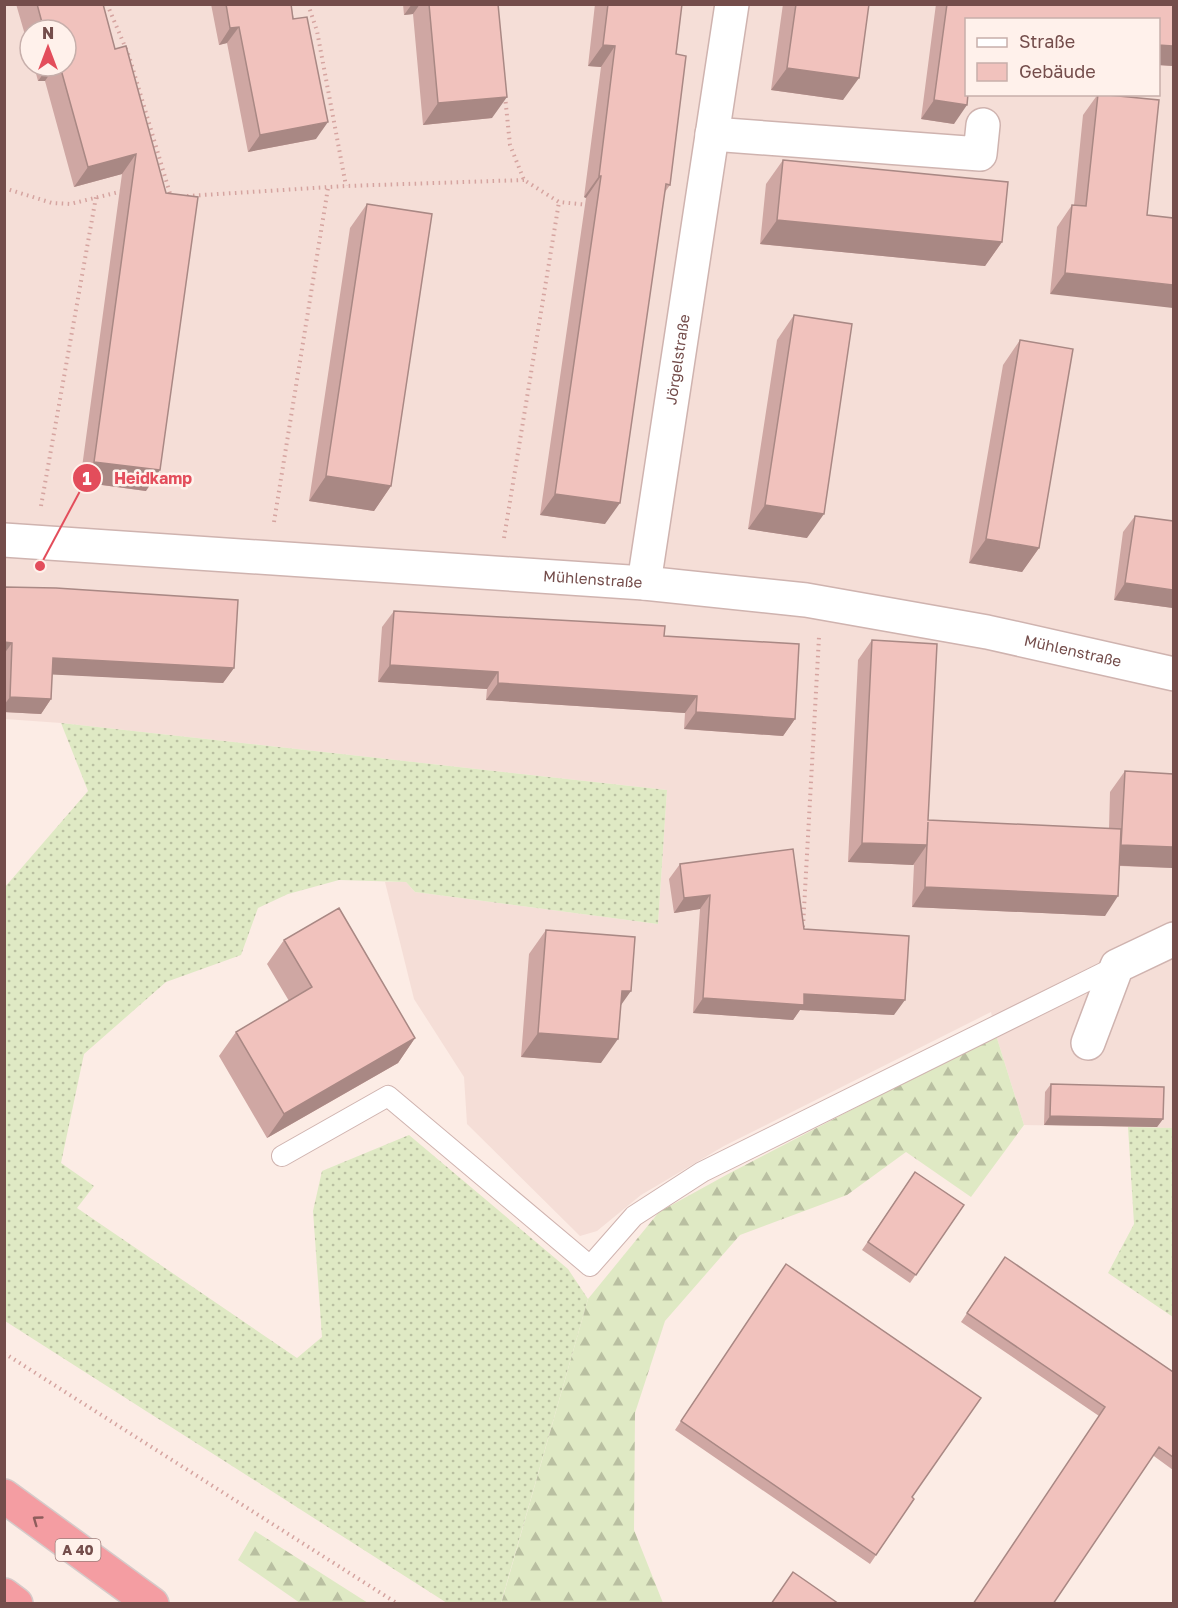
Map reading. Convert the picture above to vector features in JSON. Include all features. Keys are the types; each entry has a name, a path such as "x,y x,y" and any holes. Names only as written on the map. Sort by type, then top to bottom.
{"highway":[{"name":"A 40","path":"4,1496 152,1604"},
{"path":"4,1595 16,1604"}],"street":[{"name":"Jörgelstraße","path":"644,583 732,4"},
{"path":"712,134 980,154 983,125"},
{"name":"Mühlenstraße","path":"20,541 644,583 821,603 987,632 1173,674"},
{"path":"1088,1043 1117,966 1173,939"}],"lane":[{"path":"282,1156 388,1096 590,1266 634,1216 702,1172 1117,966"}],"path":[{"path":"107,4 129,56 171,197 163,198"},
{"path":"308,4 317,31 346,186"},
{"path":"505,88 510,144 524,180"},
{"path":"183,197 346,186 524,180 559,202 594,206"},
{"path":"4,188 52,203 70,204 122,191 130,193"},
{"path":"269,559 282,462 328,188"},
{"path":"20,541 96,197"},
{"path":"498,574 559,202"},
{"path":"803,933 821,603"},
{"path":"4,1353 398,1604"}],"shaded area":[{"path":"4,5 1173,5 1173,1128 1024,1125 991,1012 724,1146 641,1195 597,1231 580,1236 467,1124 464,1077 414,999 385,882 406,882 415,892 658,924 667,790 61,723 5,719"}],"green space":[{"path":"61,723 667,790 658,924 415,892 406,882 339,880 288,894 258,908 241,955 166,982 84,1054 61,1163 94,1186 77,1208 297,1358 322,1337 313,1211 322,1171 409,1135 568,1269 588,1299 501,1603 447,1603 5,1321 5,887 88,791"},
{"path":"996,1035 1024,1125 971,1197 906,1152 847,1195 740,1235 665,1321 635,1413 634,1530 663,1603 501,1604 588,1299 659,1212"},
{"path":"1128,1127 1173,1128 1173,1317 1108,1273 1134,1224"},
{"path":"255,1531 368,1603 300,1603 238,1560"}],"building":[{"path":"37,4 103,4 115,49 126,46 166,193 198,197 160,470 94,462 136,154 88,167 63,78 78,78 78,18 41,18"},
{"path":"226,4 291,4 293,19 307,17 328,122 260,135 239,27 230,28"},
{"path":"429,4 498,4 507,97 438,103"},
{"path":"608,4 682,4 676,54 686,56 670,185 666,184 620,503 555,494 601,176 599,176 615,46 603,45"},
{"path":"796,4 869,4 859,78 787,68"},
{"path":"947,4 1173,4 1173,46 1160,45 1160,18 965,18 967,105 934,100"},
{"path":"1098,96 1159,100 1147,215 1173,218 1173,285 1065,273 1072,205 1086,206"},
{"path":"783,160 1008,182 1002,242 777,220"},
{"path":"367,204 432,214 391,486 326,476"},
{"path":"794,315 852,324 824,514 765,505"},
{"path":"1020,340 1073,349 1039,548 986,539"},
{"path":"1135,516 1173,521 1173,590 1125,583"},
{"path":"4,587 56,588 238,600 234,668 53,658 51,699 10,697 12,643 4,642"},
{"path":"394,611 665,626 664,636 799,644 795,719 696,712 697,696 498,683 498,672 390,665"},
{"path":"872,640 937,644 928,820 1121,829 1118,896 925,887 927,845 862,843"},
{"path":"1125,771 1173,774 1173,847 1121,845"},
{"path":"793,849 804,929 909,936 905,1000 804,994 804,1005 703,998 710,895 684,898 680,864"},
{"path":"339,908 415,1038 284,1114 236,1032 312,987 284,940"},
{"path":"546,930 635,937 631,991 622,991 618,1039 538,1033"},
{"path":"1051,1084 1164,1087 1163,1119 1050,1116"},
{"path":"915,1172 964,1205 916,1275 868,1242"},
{"path":"1005,1257 1173,1372 1173,1457 1159,1447 1053,1604 973,1604 1105,1407 967,1313"},
{"path":"786,1264 981,1398 912,1497 914,1499 876,1555 681,1421"},
{"path":"793,1572 839,1604 771,1604"}],"place":[{"name":"Heidkamp","path":"40,566"}]}
